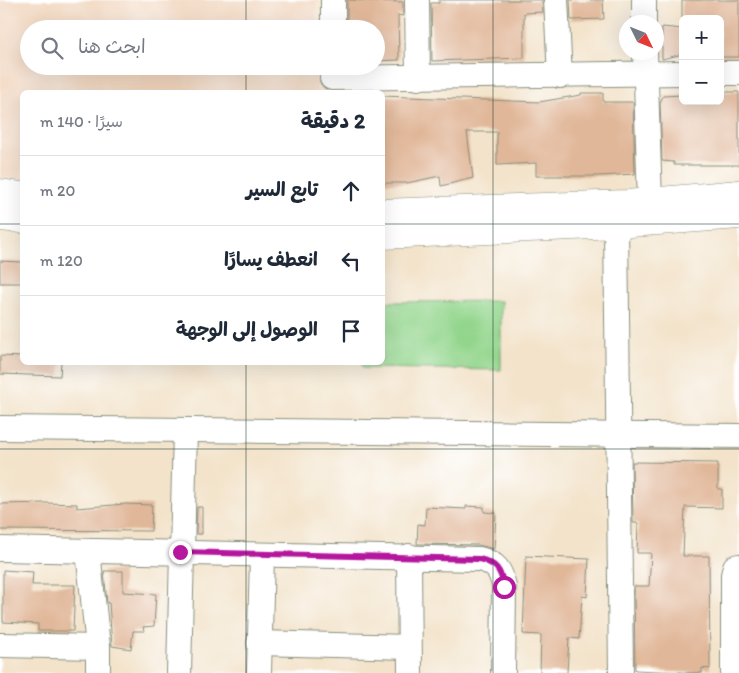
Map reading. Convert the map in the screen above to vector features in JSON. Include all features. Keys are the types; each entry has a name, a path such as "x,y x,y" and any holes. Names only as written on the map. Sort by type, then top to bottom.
{"main road":[{"path":"0,193 20,196"},
{"path":"385,213 650,202 739,194"},
{"path":"385,235 616,224 739,215"},
{"path":"0,217 20,219"}],"street":[{"path":"333,0 333,20"},
{"path":"417,0 418,78"},
{"path":"556,0 560,76"},
{"path":"644,0 644,15"},
{"path":"332,79 560,76 646,63 679,72"},
{"path":"646,63 650,202"},
{"path":"724,73 739,73"},
{"path":"616,224 620,434 621,673"},
{"path":"0,428 739,436"},
{"path":"179,673 180,552 185,431"},
{"path":"0,550 409,556 479,559 492,562 501,573 504,587 502,673"},
{"path":"88,551 98,647 98,673"},
{"path":"259,673 262,554"},
{"path":"409,556 410,673"},
{"path":"733,673 733,575 735,567 739,566"},
{"path":"259,643 409,647"},
{"path":"0,645 98,647"}],"shaded area":[{"path":"0,0 316,0 316,20 20,20 20,75 317,75 317,90 20,90 20,180 0,177"}],"green space":[{"path":"501,301 501,370 362,368 362,365 385,365 385,302"}],"building":[{"path":"347,0 403,2 403,16 398,15 399,60 385,61 385,20 347,20"},
{"path":"439,0 542,0 543,12 524,13 524,58 432,61 431,3 439,3"},
{"path":"570,0 603,0 604,19 571,20"},
{"path":"682,0 739,0 739,57 724,57 724,15 682,15"},
{"path":"664,27 679,29 679,55 664,59"},
{"path":"724,92 739,92 739,165 674,165 674,162 662,161 660,103 663,96 679,95 679,105 724,105"},
{"path":"581,93 603,93 603,102 633,102 635,174 536,176 536,163 497,165 497,132 467,132 473,178 441,186 440,176 407,183 385,183 385,96 539,102 581,95"},
{"path":"0,261 20,262 20,283 0,283"},
{"path":"0,356 20,357 20,365 61,365 60,376 0,374"},
{"path":"632,462 718,463 718,489 722,489 722,508 685,507 683,556 709,556 710,669 702,668 702,673 635,670 634,586 649,586 651,553 637,553 638,523 633,523"},
{"path":"0,504 77,504 77,508 125,504 152,505 151,531 0,530"},
{"path":"466,506 484,507 484,512 496,513 494,549 479,545 417,544 418,524 425,525 426,507 466,509"},
{"path":"197,507 202,507 202,534 196,534"},
{"path":"526,556 589,559 587,597 582,596 579,639 569,638 567,673 540,673 541,635 523,634"},
{"path":"3,570 33,572 32,585 75,585 73,631 38,631 38,624 3,622"},
{"path":"104,571 123,571 123,592 156,594 154,626 143,627 144,631 133,631 131,649 112,646 109,603 107,603"}],"route":[{"path":"180,552 479,559 492,562 501,573 504,587"}]}
